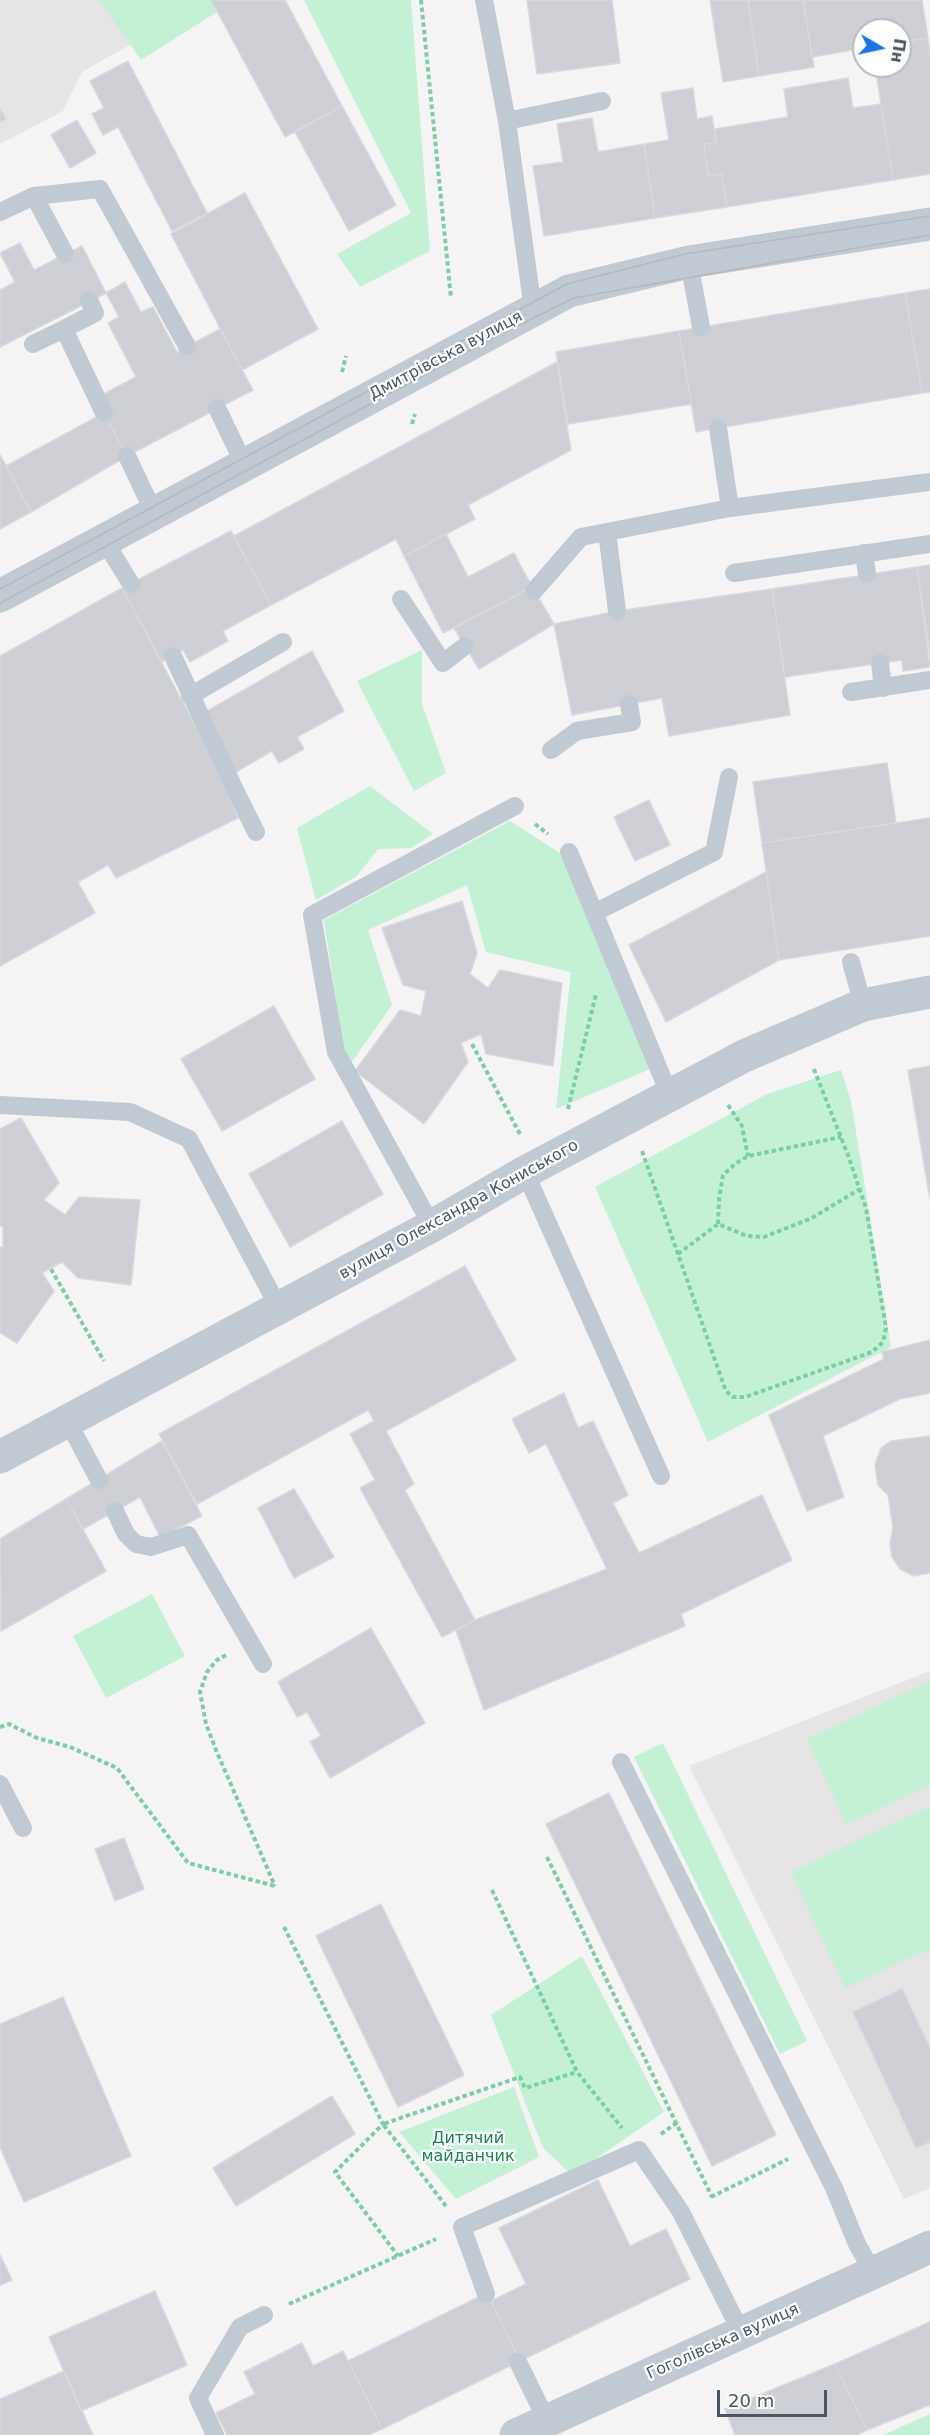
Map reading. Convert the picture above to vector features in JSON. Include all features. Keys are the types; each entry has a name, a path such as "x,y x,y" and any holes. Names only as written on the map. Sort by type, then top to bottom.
{"street":[{"name":"Дмитрівська вулиця","path":"0,596 569,291 689,262 930,224"},
{"name":"вулиця Олександра Кониського","path":"0,1458 432,1226 525,1158 670,1096 744,1056 863,1005 930,992"},
{"name":"Гоголівська вулиця","path":"516,2435 930,2247"}],"lane":[{"path":"484,0 507,121 533,310"},
{"path":"507,121 602,100"},
{"path":"0,212 34,196 100,189 188,346"},
{"path":"34,196 65,254"},
{"path":"689,262 701,327"},
{"path":"33,344 95,313 89,300"},
{"path":"64,329 104,413"},
{"path":"217,408 244,464"},
{"path":"718,428 730,508"},
{"path":"127,456 154,513"},
{"path":"534,591 581,537 730,508 930,482"},
{"path":"607,532 617,611"},
{"path":"104,540 131,584"},
{"path":"734,573 930,543"},
{"path":"864,553 867,574"},
{"path":"401,599 443,663 465,646"},
{"path":"190,696 284,642"},
{"path":"173,656 256,832"},
{"path":"880,663 883,688"},
{"path":"851,692 930,680"},
{"path":"551,750 577,731 632,722 629,704"},
{"path":"594,913 714,852 729,777"},
{"path":"432,1226 336,1052 312,915 515,806"},
{"path":"569,852 670,1096"},
{"path":"851,962 863,1005"},
{"path":"0,1105 130,1112 189,1139 279,1308"},
{"path":"525,1158 662,1476"},
{"path":"68,1422 99,1479"},
{"path":"115,1511 126,1534 136,1544 151,1547 188,1535 263,1664"},
{"path":"621,1762 834,2188 857,2244 874,2274"},
{"path":"0,1784 23,1828"},
{"path":"486,2294 462,2227 639,2150 681,2212 742,2334"},
{"path":"215,2435 198,2398 240,2327 264,2315"},
{"path":"518,2362 547,2421"}],"path":[{"path":"421,0 451,298"},
{"path":"340,379 345,356"},
{"path":"515,806 569,852"},
{"path":"567,1114 609,949"},
{"path":"472,1044 525,1158"},
{"path":"639,1145 726,1391 733,1397 745,1397 872,1352 883,1342 886,1328 866,1208 813,1067"},
{"path":"726,1102 742,1126 748,1156"},
{"path":"718,1224 723,1175 748,1156 841,1137"},
{"path":"718,1224 747,1236 764,1237 812,1218 860,1189"},
{"path":"678,1254 718,1224"},
{"path":"51,1269 109,1370"},
{"path":"0,1727 9,1724 37,1738 70,1747 117,1768 188,1863 275,1886 216,1750 206,1724 200,1692 207,1672 216,1660 250,1642"},
{"path":"547,1857 712,2196"},
{"path":"492,1890 577,2072 639,2150"},
{"path":"264,2315 462,2227 383,2124 284,1927"},
{"path":"398,2256 335,2172 383,2124 520,2077 525,2088 577,2072"},
{"path":"681,2212 813,2147"}],"shaded area":[{"path":"0,0 140,0 156,30 82,72 63,111 0,144"},
{"path":"930,1671 930,2188 904,2199 689,1766"}],"green space":[{"path":"99,0 211,0 217,12 141,60"},
{"path":"304,0 411,0 430,251 360,287 337,254 411,213"},
{"path":"422,650 422,704 446,773 414,791 357,681"},
{"path":"370,786 433,834 411,848 378,849 357,876 316,900 297,828"},
{"path":"510,821 560,853 650,1069 556,1109 571,972 486,952 467,885 368,930 392,1005 351,1063 343,1046 324,920"},
{"path":"841,1070 851,1101 891,1347 708,1442 595,1187 767,1094"},
{"path":"152,1594 185,1656 106,1698 73,1636"},
{"path":"930,1681 930,1785 846,1825 807,1739"},
{"path":"663,1743 807,2041 780,2054 634,1757"},
{"path":"930,1806 930,1949 845,1988 791,1872"},
{"path":"582,1956 664,2112 572,2175 543,2148 491,2015"},
{"name":"Дитячий майданчик","path":"514,2087 539,2157 456,2199 399,2132"},
{"path":"930,2414 930,2435 883,2435"}],"building":[{"path":"211,0 285,0 342,106 285,137"},
{"path":"527,0 612,0 620,63 537,74"},
{"path":"710,0 748,0 759,76 723,82"},
{"path":"748,0 803,0 814,67 759,76"},
{"path":"803,0 922,0 928,38 912,40 912,18 852,18 852,50 812,57"},
{"path":"928,38 930,174 893,180 877,78 912,78 912,40"},
{"path":"128,61 207,213 172,231 118,127 103,135 92,114 104,108 90,81"},
{"path":"848,78 853,108 881,104 893,180 727,207 721,174 708,176 704,144 716,142 715,129 788,117 784,89"},
{"path":"693,88 697,119 712,116 716,142 704,144 708,176 721,174 727,207 655,218 644,144 669,140 661,93"},
{"path":"342,106 396,205 349,231 295,132"},
{"path":"0,108 6,119 0,122"},
{"path":"592,118 598,152 644,144 655,218 544,236 533,166 563,162 557,124"},
{"path":"77,120 96,153 70,168 51,135"},
{"path":"245,193 318,329 242,370 171,234"},
{"path":"20,243 34,270 82,246 106,293 0,347 0,290 15,282 0,253"},
{"path":"125,282 141,312 153,307 177,352 220,329 253,390 127,456 96,398 136,377 108,323 119,317 106,293"},
{"path":"930,289 930,392 922,393 905,293"},
{"path":"905,293 922,393 696,432 679,331"},
{"path":"679,331 691,404 568,424 556,352"},
{"path":"557,362 571,450 468,505 475,519 404,556 396,539 271,605 234,536"},
{"path":"104,413 127,456 31,512 6,466"},
{"path":"0,455 31,512 0,529"},
{"path":"231,531 271,605 223,631 228,641 190,662 183,650 162,662 122,588"},
{"path":"446,534 468,577 514,553 532,587 443,633 404,556"},
{"path":"930,565 930,654 917,567"},
{"path":"917,567 930,667 903,671 902,660 785,677 772,589"},
{"path":"532,587 554,624 479,669 454,628"},
{"path":"122,588 197,729 238,818 116,878 108,865 78,882 95,913 0,966 0,656"},
{"path":"772,589 790,715 669,736 662,698 572,715 554,624 617,611"},
{"path":"312,651 344,711 297,737 304,749 279,763 272,751 231,775 202,714"},
{"path":"887,763 896,823 762,843 753,782"},
{"path":"649,800 670,845 635,861 614,817"},
{"path":"930,818 930,936 779,960 762,843"},
{"path":"766,872 779,960 666,1022 629,945"},
{"path":"462,901 477,953 470,974 488,988 500,970 562,983 553,1066 486,1054 481,1034 461,1043 468,1062 424,1124 355,1071 400,1010 421,1016 426,991 403,985 382,928"},
{"path":"274,1006 315,1079 222,1131 181,1059"},
{"path":"930,1066 930,1200 908,1070"},
{"path":"21,1118 59,1183 44,1200 65,1215 79,1197 140,1200 131,1285 78,1278 62,1262 42,1273 54,1291 17,1343 0,1333 0,1247 3,1248 3,1226 0,1226 0,1129"},
{"path":"342,1121 383,1194 290,1247 249,1174"},
{"path":"465,1266 516,1360 386,1431 414,1484 405,1490 475,1620 442,1637 360,1488 375,1480 350,1434 374,1421 368,1410 197,1504 159,1434"},
{"path":"930,1340 930,1393 900,1399 823,1436 844,1497 807,1511 769,1415 884,1359 882,1352"},
{"path":"564,1393 578,1428 593,1421 628,1495 613,1503 639,1553 762,1495 792,1560 681,1614 685,1626 484,1710 456,1630 475,1620 607,1569 546,1444 529,1453 512,1419"},
{"path":"930,1436 930,1573 914,1576 900,1569 892,1557 890,1543 893,1528 888,1495 878,1485 875,1465 881,1448 891,1441"},
{"path":"162,1441 202,1516 160,1537 140,1497 83,1529 66,1499"},
{"path":"294,1489 334,1557 294,1578 258,1508"},
{"path":"66,1499 106,1571 1,1631 0,1539"},
{"path":"371,1628 425,1723 330,1778 310,1742 321,1736 307,1712 297,1717 278,1682"},
{"path":"609,1793 776,2135 712,2166 546,1824"},
{"path":"124,1838 144,1889 115,1901 95,1849"},
{"path":"381,1904 464,2075 398,2107 316,1936"},
{"path":"902,1989 930,2048 930,2142 916,2148 853,2012"},
{"path":"63,1997 131,2156 24,2202 0,2147 0,2024"},
{"path":"332,2096 355,2134 236,2206 213,2168"},
{"path":"598,2180 630,2246 666,2229 690,2279 520,2361 491,2301 526,2284 499,2228"},
{"path":"0,2255 12,2280 0,2285"},
{"path":"155,2291 187,2365 81,2411 49,2337"},
{"path":"487,2293 520,2361 382,2429 348,2361"},
{"path":"930,2322 930,2405 867,2430 835,2364"},
{"path":"302,2343 313,2366 343,2351 382,2429 368,2435 227,2435 216,2413 255,2394 244,2372"},
{"path":"835,2364 867,2430 857,2435 735,2435 725,2409"},
{"path":"64,2371 93,2435 0,2435 0,2399"}],"tram line":[{"path":"0,589 567,284 685,254 930,216"},
{"path":"0,603 491,339 574,298 930,235"}]}
